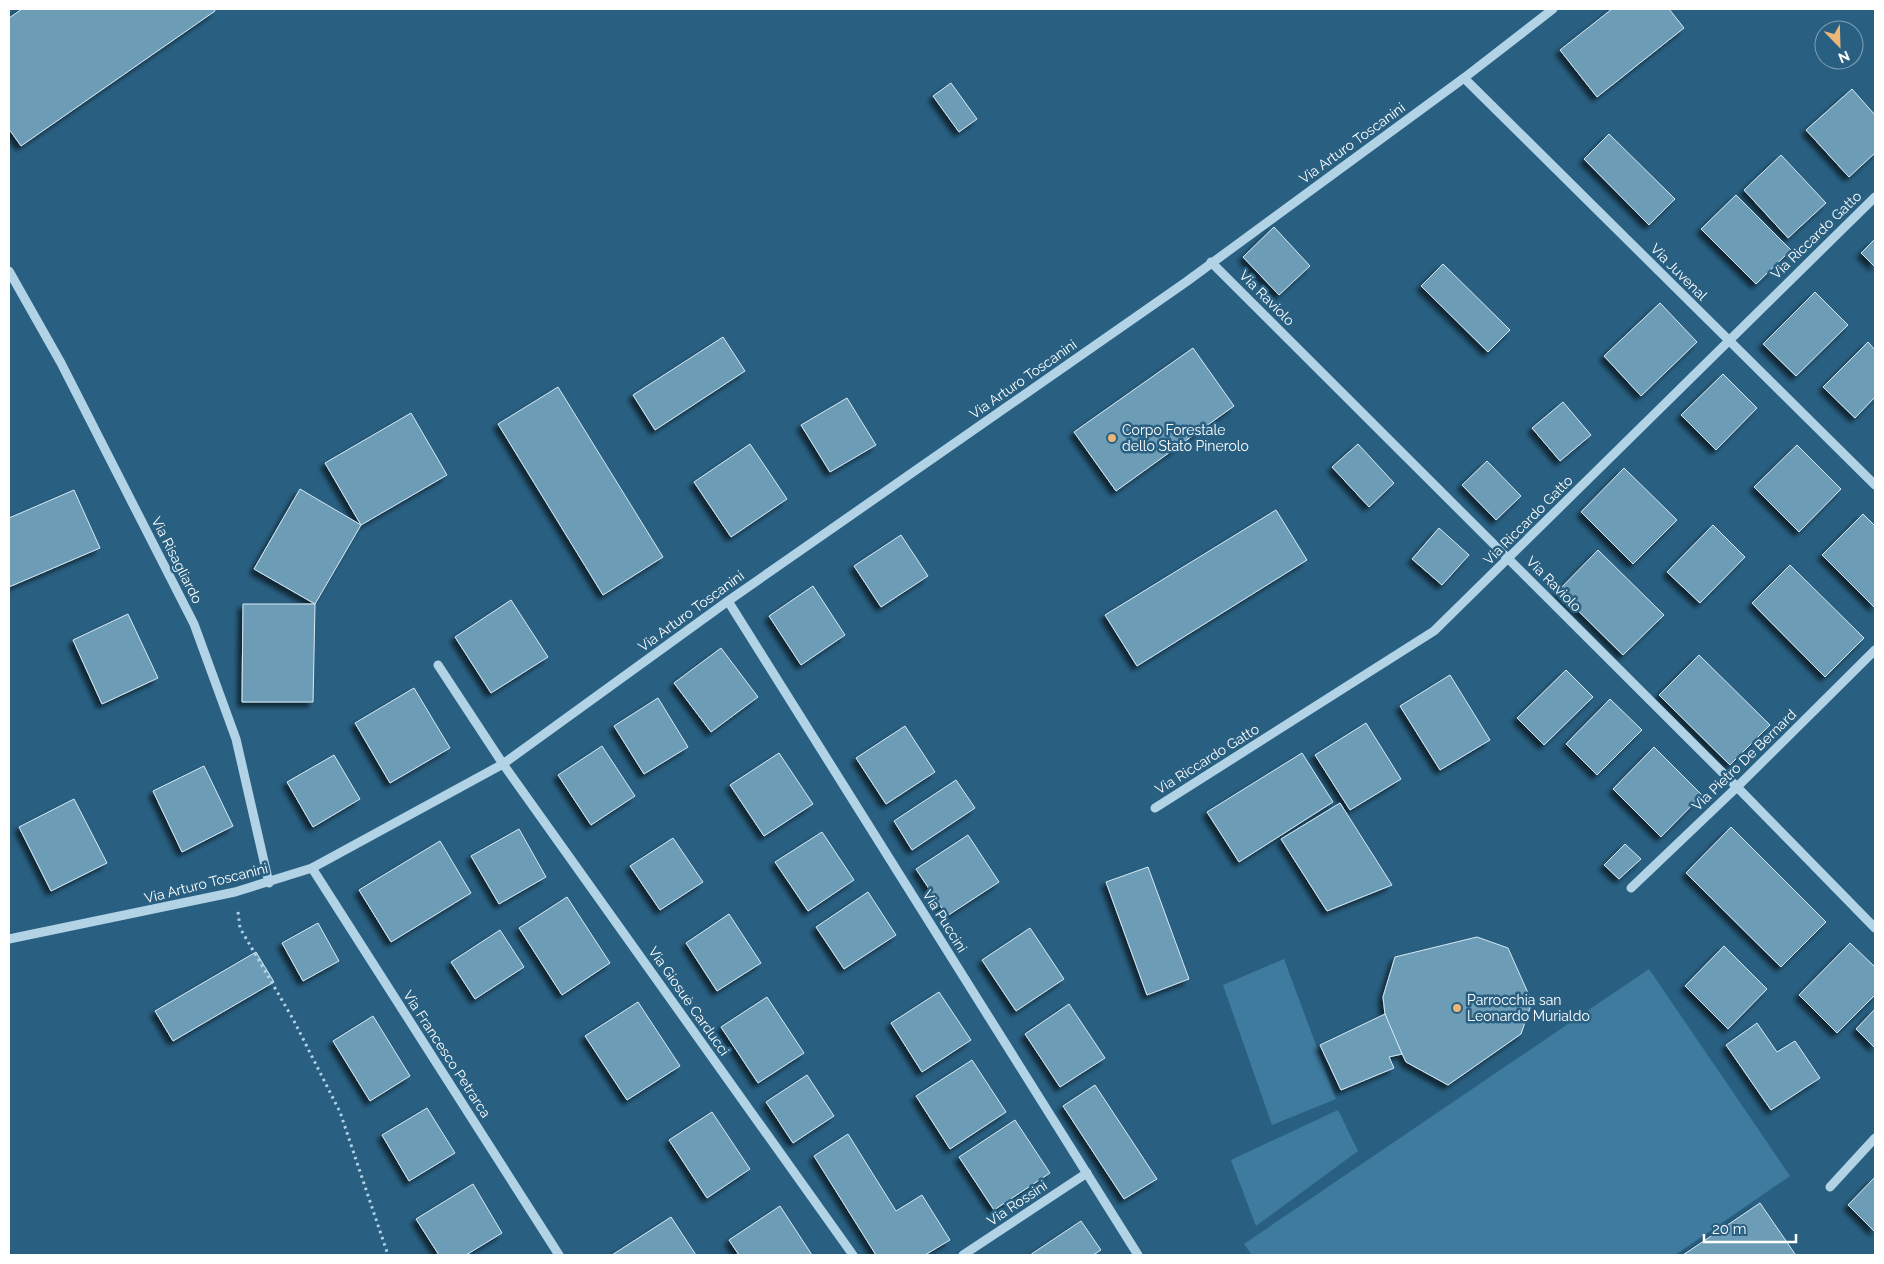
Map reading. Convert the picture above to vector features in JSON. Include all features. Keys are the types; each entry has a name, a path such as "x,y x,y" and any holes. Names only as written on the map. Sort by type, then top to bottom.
{"street":[{"name":"Via Arturo Toscanini","path":"9,939 235,892 312,868 503,764 728,601 1178,287 1464,78 1553,9"},
{"name":"Via Juvenal","path":"1464,78 1875,485"},
{"name":"Via Riccardo Gatto","path":"1156,808 1434,632 1875,197"},
{"name":"Via Raviolo","path":"1211,262 1509,558 1875,928"},
{"name":"Via Risagliardo","path":"9,271 61,363 194,624 236,739 268,883"},
{"name":"Via Puccini","path":"728,601 1138,1255"},
{"name":"Via Pietro De Bernard","path":"1631,888 1737,787 1875,650"},
{"path":"438,665 503,764"},
{"name":"Via Giosuè Carducci","path":"503,764 853,1255"},
{"name":"Via Francesco Petrarca","path":"312,868 559,1255"},
{"path":"1830,1187 1875,1138"},
{"name":"Via Rossini","path":"964,1255 1087,1173"}],"path":[{"path":"235,892 240,928 293,1019 340,1112 388,1255"}],"shaded area":[{"path":"1284,959 1336,1099 1272,1125 1223,985"},
{"path":"1649,969 1790,1176 1675,1255 1252,1255 1244,1244"},
{"path":"1338,1110 1358,1151 1256,1226 1231,1160"}],"building":[{"path":"22,9 214,9 215,11 21,146 9,129 9,18"},
{"path":"1612,9 1669,9 1684,28 1597,97 1560,50"},
{"path":"951,83 977,119 959,132 933,96"},
{"path":"1852,89 1875,115 1875,153 1849,177 1806,130"},
{"path":"1609,134 1675,199 1649,225 1584,159"},
{"path":"1781,155 1826,203 1788,238 1744,190"},
{"path":"1736,195 1791,250 1756,284 1701,229"},
{"path":"1274,227 1310,266 1279,295 1243,257"},
{"path":"1875,239 1875,267 1861,253"},
{"path":"1443,264 1510,330 1488,352 1421,286"},
{"path":"1815,292 1848,325 1796,376 1763,344"},
{"path":"1660,303 1697,342 1641,396 1604,356"},
{"path":"723,337 745,371 655,430 633,395"},
{"path":"1868,342 1875,350 1875,397 1855,418 1823,387"},
{"path":"1193,348 1234,406 1116,491 1074,432"},
{"path":"1723,374 1757,408 1716,450 1681,415"},
{"path":"558,387 663,557 603,595 498,424"},
{"path":"847,398 876,445 830,472 801,425"},
{"path":"1563,402 1591,435 1560,461 1532,428"},
{"path":"411,413 447,475 361,525 325,463"},
{"path":"750,444 787,499 731,537 694,482"},
{"path":"1358,444 1394,483 1369,507 1332,467"},
{"path":"1797,445 1841,489 1799,532 1754,487"},
{"path":"1487,461 1521,496 1496,520 1462,485"},
{"path":"1624,468 1677,520 1633,564 1581,512"},
{"path":"300,489 361,525 315,604 254,569"},
{"path":"74,490 100,548 9,587 9,518"},
{"path":"1276,510 1307,560 1137,666 1105,615"},
{"path":"1863,514 1875,526 1875,608 1822,555"},
{"path":"1713,525 1745,557 1700,603 1667,572"},
{"path":"1439,528 1469,555 1442,585 1412,559"},
{"path":"901,535 928,576 881,607 854,566"},
{"path":"1598,550 1664,615 1623,655 1558,591"},
{"path":"1790,565 1864,638 1825,677 1752,603"},
{"path":"813,586 845,635 801,665 769,616"},
{"path":"511,600 548,657 491,693 455,637"},
{"path":"243,604 315,604 313,702 242,702"},
{"path":"128,614 158,678 102,704 73,640"},
{"path":"721,648 758,697 711,732 674,683"},
{"path":"1699,655 1770,725 1730,765 1659,695"},
{"path":"1566,670 1593,697 1544,745 1517,718"},
{"path":"1450,675 1490,740 1440,770 1400,706"},
{"path":"414,688 450,748 390,783 355,723"},
{"path":"658,698 688,747 644,774 614,726"},
{"path":"1610,699 1642,730 1597,775 1566,744"},
{"path":"1366,723 1401,779 1350,810 1315,755"},
{"path":"905,726 935,772 886,804 856,758"},
{"path":"602,746 635,796 591,825 558,775"},
{"path":"1654,747 1702,795 1661,837 1613,789"},
{"path":"779,753 813,804 764,836 730,785"},
{"path":"1302,753 1333,802 1239,862 1207,812"},
{"path":"334,755 360,799 313,827 287,782"},
{"path":"204,766 233,826 182,852 153,791"},
{"path":"956,780 975,808 912,850 894,821"},
{"path":"74,799 107,863 51,891 19,827"},
{"path":"1340,803 1392,885 1327,911 1281,839"},
{"path":"1731,827 1826,922 1781,967 1686,873"},
{"path":"519,829 546,877 499,904 471,856"},
{"path":"822,832 854,880 808,911 775,862"},
{"path":"968,835 999,882 947,916 916,869"},
{"path":"673,838 703,882 660,910 630,866"},
{"path":"440,841 471,893 391,942 359,890"},
{"path":"1625,844 1641,859 1619,879 1604,865"},
{"path":"1148,867 1189,979 1147,995 1106,882"},
{"path":"868,892 896,935 844,969 816,927"},
{"path":"567,897 610,963 562,995 519,928"},
{"path":"729,914 761,963 717,991 686,943"},
{"path":"318,923 339,961 303,981 282,943"},
{"path":"1030,928 1064,979 1016,1011 982,960"},
{"path":"500,930 524,967 475,999 451,962"},
{"name":"Parrocchia san Leonardo Murialdo","path":"1477,937 1508,948 1532,1002 1521,1034 1448,1085 1406,1062 1389,1026 1383,997 1395,957"},
{"path":"1850,943 1875,967 1875,995 1837,1033 1799,995"},
{"path":"1724,946 1767,989 1728,1029 1685,986"},
{"path":"256,952 274,982 173,1041 155,1011"},
{"path":"939,992 971,1040 922,1072 891,1023"},
{"path":"767,997 804,1053 758,1083 721,1027"},
{"path":"638,1002 680,1066 627,1100 585,1036"},
{"path":"1069,1004 1105,1058 1060,1087 1025,1034"},
{"path":"1875,1009 1875,1048 1856,1029"},
{"path":"1385,1014 1402,1054 1389,1057 1394,1068 1341,1090 1320,1045"},
{"path":"373,1016 410,1076 370,1101 333,1041"},
{"path":"1757,1023 1777,1052 1795,1041 1820,1078 1771,1110 1726,1045"},
{"path":"972,1060 1006,1112 950,1149 916,1096"},
{"path":"807,1075 834,1116 793,1143 766,1102"},
{"path":"1095,1085 1157,1179 1124,1199 1063,1106"},
{"path":"427,1108 455,1153 409,1181 382,1135"},
{"path":"712,1112 750,1169 707,1198 669,1140"},
{"path":"1015,1120 1050,1173 994,1210 959,1157"},
{"path":"848,1134 896,1211 922,1195 950,1240 925,1255 876,1255 814,1156"},
{"path":"1875,1177 1875,1232 1848,1205"},
{"path":"473,1184 502,1233 466,1255 439,1255 416,1219"},
{"path":"1760,1203 1795,1254 1683,1255"},
{"path":"780,1206 812,1255 739,1255 729,1240"},
{"path":"671,1217 696,1255 612,1255"},
{"path":"1081,1221 1101,1250 1093,1255 1030,1255"}],"place":[{"name":"Corpo Forestale dello Stato Pinerolo","path":"1112,438"},
{"name":"Parrocchia san Leonardo Murialdo","path":"1457,1008"}]}
